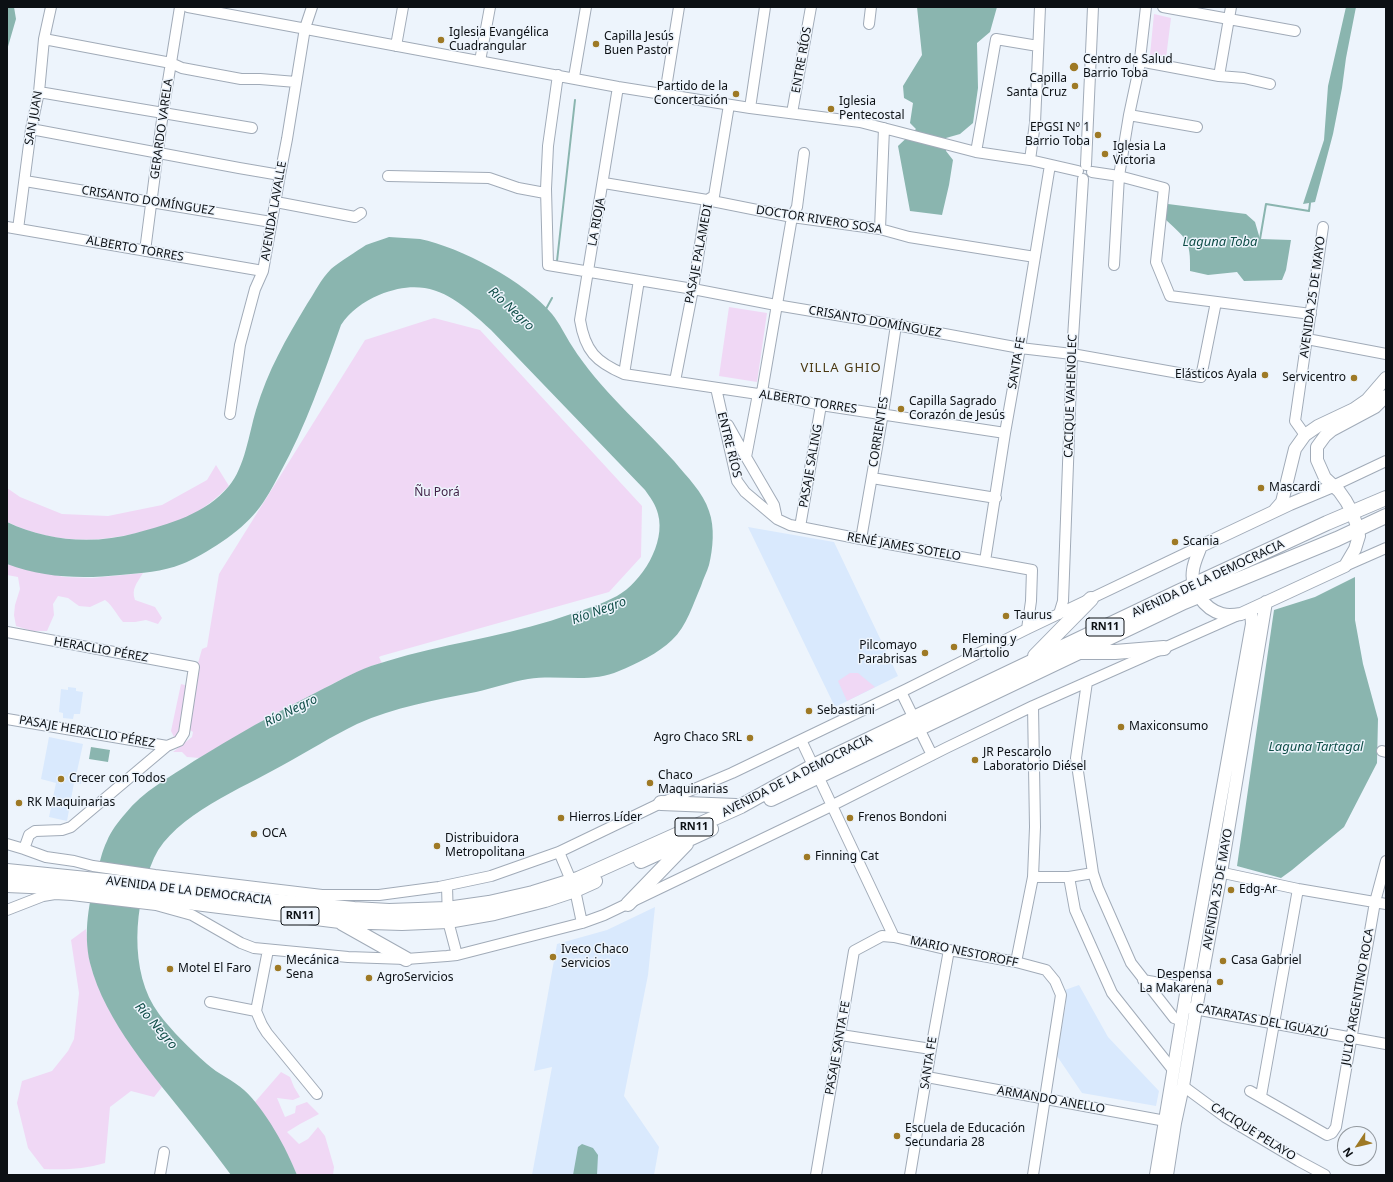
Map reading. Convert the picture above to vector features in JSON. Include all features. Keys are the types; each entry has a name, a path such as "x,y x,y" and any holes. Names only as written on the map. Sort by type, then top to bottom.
{"highway":[{"name":"AVENIDA DE LA DEMOCRACIA","path":"917,723 1017,669 1196,591 1352,512 1361,510 1386,498"},
{"name":"AVENIDA DE LA DEMOCRACIA","path":"573,885 585,875 741,806 917,723 1078,652 1184,602 1196,591 1222,585 1337,539 1386,516"},
{"name":"RN11","path":"1017,669 1047,645 1091,598"},
{"path":"1078,652 1115,652 1164,648"},
{"name":"AVENIDA DE LA DEMOCRACIA","path":"155,891 340,921 402,923 448,915 489,903 573,885 689,840 815,771"},
{"path":"661,803 741,806"},
{"path":"628,904 689,840"},
{"name":"AVENIDA DE LA DEMOCRACIA","path":"7,872 74,887"},
{"name":"AVENIDA DE LA DEMOCRACIA","path":"7,885 155,891 354,909 448,915"},
{"path":"340,921 406,960"}],"main road":[{"path":"1274,511 1282,502 1295,449 1305,435 1318,426 1354,409 1367,400 1386,378"},
{"path":"1201,546 1193,571 1196,591 1212,610 1222,614 1246,612 1345,566 1355,549 1359,536 1358,529 1352,512 1339,491 1324,478 1320,470 1317,460 1317,447 1325,436 1332,430 1375,407 1386,396"},
{"name":"RN11","path":"1201,546 1274,511 1333,486"},
{"name":"AVENIDA 25 DE MAYO","path":"1156,1175 1170,1122 1183,1086 1190,1008 1221,873 1266,602"},
{"name":"AVENIDA 25 DE MAYO","path":"1167,1175 1173,1070 1182,1021 1190,1008 1187,988 1252,624 1246,612"}],"street":[{"name":"SAN JUAN","path":"18,229 31,129 39,92 44,39 51,7"},
{"name":"GERARDO VARELA","path":"145,251 163,112 180,7"},
{"path":"188,7 618,86 750,108 860,122 976,152 1030,160 1085,172 1119,176 1164,188 1156,262 1170,296 1311,314"},
{"name":"AVENIDA LAVALLE","path":"230,414 240,345 255,289 263,271 271,222 288,139 305,28 312,7"},
{"path":"396,46 403,7"},
{"path":"480,61 490,7"},
{"path":"574,77 586,7"},
{"path":"665,94 679,7"},
{"path":"750,108 765,7"},
{"name":"ENTRE RÍOS","path":"792,113 811,7"},
{"path":"869,24 871,7"},
{"path":"1030,160 1035,123 1040,7"},
{"name":"CACIQUE VAHENOLEC","path":"1059,614 1063,601 1072,354 1085,172 1093,7"},
{"path":"1114,265 1119,176 1139,61 1146,7"},
{"path":"1163,7 1295,31"},
{"path":"1219,76 1231,7"},
{"path":"44,39 241,79 296,82"},
{"path":"976,152 996,39 1038,46"},
{"path":"1139,61 1219,76 1244,78 1270,84"},
{"path":"388,176 489,178 518,188 546,193 548,146 558,75"},
{"name":"LA RIOJA","path":"593,355 582,334 580,320 604,183 618,86"},
{"path":"39,92 252,128"},
{"name":"PASAJE PALAMEDI","path":"675,381 693,289 707,200 714,196 729,104"},
{"path":"1129,115 1197,127"},
{"path":"880,229 884,128"},
{"path":"31,129 280,175"},
{"name":"ENTRE RÍOS","path":"777,519 774,505 746,457 760,393 792,217 797,207 804,153"},
{"name":"SANTA FE","path":"985,561 1050,165"},
{"name":"CRISANTO DOMÍNGUEZ","path":"25,181 271,222"},
{"name":"DOCTOR RIVERO SOSA","path":"604,183 707,200 792,217 880,229 909,237 1035,257"},
{"name":"CRISANTO DOMÍNGUEZ","path":"546,193 548,265 693,289 1020,348 1072,354 1201,377 1216,302"},
{"path":"276,202 358,215"},
{"name":"ALBERTO TORRES","path":"7,227 263,271"},
{"name":"AVENIDA 25 DE MAYO","path":"1305,435 1295,421 1323,227"},
{"path":"624,374 639,280"},
{"name":"CORRIENTES","path":"861,539 883,413 896,325"},
{"path":"1307,339 1386,354"},
{"name":"ALBERTO TORRES","path":"593,355 608,367 624,374 760,393 821,405 883,413 1005,433"},
{"name":"ENTRE RÍOS","path":"716,388 737,481 745,492 777,519"},
{"name":"PASAJE SALING","path":"800,527 821,405"},
{"path":"722,415 746,457"},
{"name":"RN11","path":"1333,486 1386,461"},
{"path":"872,478 996,498"},
{"name":"RENÉ JAMES SOTELO","path":"777,519 790,525 1032,570 1031,601 1027,629"},
{"name":"AVENIDA DE LA DEMOCRACIA","path":"7,910 43,896 55,894 74,887 155,891 379,895 447,886 491,876 559,852 661,803 732,773 1201,546"},
{"path":"1345,566 1386,548"},
{"name":"AVENIDA DE LA DEMOCRACIA","path":"7,844 46,857 74,861 93,866 155,891 192,915 241,943 254,948 348,957 406,960 457,955 582,923 628,904 1033,706 1246,612"},
{"name":"HERACLIO PÉREZ","path":"7,632 194,667 184,733 179,741 167,746"},
{"path":"1087,682 1076,758 1093,873 1098,888 1131,962 1143,980 1174,1018 1182,1021"},
{"path":"901,692 932,755"},
{"path":"1016,962 1033,877 1035,827 1033,706"},
{"name":"PASAJE HERACLIO PÉREZ","path":"7,719 167,746"},
{"path":"801,740 894,937"},
{"path":"24,849 29,834 34,831 62,830 71,827 167,746"},
{"path":"559,852 573,885 582,923"},
{"name":"JULIO ARGENTINO ROCA","path":"1261,1096 1327,1135 1332,1133 1336,1127 1374,902 1386,861"},
{"path":"1208,870 1298,889 1386,904"},
{"path":"1033,877 1069,877 1093,873"},
{"path":"1069,877 1075,910 1112,993 1173,1070"},
{"path":"447,886 448,915 457,955"},
{"path":"1250,1091 1261,1096 1298,889"},
{"name":"MARIO NESTOROFF","path":"882,936 894,937 949,950 1016,962 1046,970 1055,981 1061,996 1045,1100"},
{"name":"PASAJE SANTA FE","path":"816,1175 841,1035 854,951 882,936"},
{"path":"268,950 256,1011 267,1033 317,1094"},
{"name":"SANTA FE","path":"910,1175 949,950"},
{"path":"1143,980 1187,988"},
{"path":"210,1002 256,1011"},
{"name":"CATARATAS DEL IGUAZÚ","path":"1190,1008 1386,1044"},
{"path":"841,1035 931,1049"},
{"name":"ARMANDO ANELLO","path":"927,1077 1170,1122"},
{"name":"CACIQUE PELAYO","path":"1183,1086 1225,1118 1299,1162 1325,1175"},
{"path":"1033,1175 1045,1100"},
{"path":"160,1175 164,1152"}],"shaded area":[{"path":"748,527 834,542 898,676 835,707"},
{"path":"68,687 76,688 76,691 83,692 80,714 74,714 73,719 63,718 63,713 59,712 61,689 68,690"},
{"name":"Crecer con Todos","path":"49,737 83,744 76,776 82,778 81,784 74,783 67,821 49,817 56,783 41,779"},
{"path":"655,907 648,975 624,1096 659,1147 654,1175 532,1175 552,1067 534,1071 557,944 607,930"},
{"path":"1079,985 1108,1037 1159,1091 1156,1106 1082,1093 1057,1056 1066,1003 1062,991"}],"green space":[{"path":"1154,14 1171,18 1166,58 1150,55"},
{"path":"729,307 767,313 757,382 719,376"},
{"name":"Ñu Porá","path":"434,318 480,330 642,506 641,557 609,592 381,656 379,657 382,663 371,666 342,679 267,718 200,758 187,757 182,752 173,752 192,737 193,732 190,730 181,732 175,739 171,731 181,684 195,688 196,670 202,649 207,647 219,574 365,340"},
{"path":"216,465 229,486 211,502 191,516 150,530 113,537 77,540 42,535 7,522 7,488 20,497 62,514 108,516 162,505 207,480"},
{"path":"7,564 64,577 92,578 143,573 134,589 135,600 155,607 162,618 158,624 146,620 123,622 105,600 90,607 79,606 68,598 58,596 53,604 54,615 47,631 32,631 16,626 14,615 15,605 20,589 18,577 7,575"},
{"path":"850,673 858,673 875,687 847,701 838,681"},
{"path":"86,929 90,962 102,996 120,1028 162,1087 154,1097 131,1091 110,1107 105,1163 75,1169 44,1169 28,1148 17,1103 22,1081 52,1071 68,1051 74,1039 79,993 71,940"},
{"path":"281,1072 290,1077 300,1097 293,1100 277,1098 285,1117 295,1113 296,1106 307,1102 319,1114 287,1132 299,1144 308,1139 318,1127 325,1136 334,1167 333,1175 297,1175 278,1137 255,1102"}],"water":[{"path":"7,7 14,7 16,19 7,50"},
{"path":"917,7 997,7 990,32 977,43 978,88 973,123 960,134 946,138 946,151 953,160 942,215 910,211 898,146 916,129 910,123 913,103 904,98 903,86 922,55"},
{"path":"1346,7 1356,7 1333,134 1315,202 1303,204 1324,140 1328,86"},
{"name":"Laguna Toba","path":"1168,204 1246,214 1255,222 1260,239 1291,240 1286,270 1282,280 1244,281 1237,272 1208,275 1190,271 1189,252 1186,240 1164,218"},
{"name":"Río Negro","path":"389,237 420,239 454,250 509,278 541,302 555,318 572,346 595,377 674,461 699,491 711,517 713,531 712,552 709,565 682,628 667,645 647,658 608,675 586,678 551,677 528,679 415,705 371,718 338,734 211,804 177,829 164,843 154,858 147,876 139,916 137,938 139,958 142,978 149,997 159,1014 188,1046 211,1068 240,1086 252,1098 275,1130 297,1175 231,1175 132,1048 107,1006 97,985 88,951 88,917 101,856 113,830 140,798 166,779 255,725 357,672 371,666 408,655 510,632 551,621 594,606 617,596 635,581 650,561 655,549 660,525 657,511 653,501 645,490 478,318 453,299 427,289 413,287 397,289 373,297 357,307 344,320 314,400 298,437 266,498 256,512 241,527 222,542 201,555 174,567 152,572 92,577 49,575 21,569 7,564 7,522 54,537 87,540 120,537 174,522 198,511 220,496 229,486 243,460 261,395 278,355 321,281 331,269 353,253 366,245"},
{"name":"Laguna Tartagal","path":"1355,577 1355,620 1363,664 1378,719 1377,763 1344,827 1292,870 1281,878 1237,866 1274,610 1315,597"},
{"path":"91,747 110,750 108,762 89,759"},
{"path":"582,1144 593,1148 598,1155 597,1175 573,1175 578,1147"}],"waterway":[{"path":"557,261 575,100"},
{"path":"1260,239 1266,204 1309,211 1310,203"},
{"path":"546,309 552,298"}],"place":[{"name":"Iglesia Evangélica Cuadrangular","path":"441,40"},
{"name":"Capilla Jesús Buen Pastor","path":"596,44"},
{"name":"Centro de Salud Barrio Toba","path":"1074,67"},
{"name":"Capilla Santa Cruz","path":"1075,86"},
{"name":"Partido de la Concertación","path":"736,94"},
{"name":"Iglesia Pentecostal","path":"831,109"},
{"name":"EPGSI Nº 1 Barrio Toba","path":"1098,135"},
{"name":"Iglesia La Victoria","path":"1105,154"},
{"name":"Elásticos Ayala","path":"1265,375"},
{"name":"Servicentro","path":"1354,378"},
{"name":"Capilla Sagrado Corazón de Jesús","path":"901,409"},
{"name":"Mascardi","path":"1261,488"},
{"name":"Scania","path":"1175,542"},
{"name":"Taurus","path":"1006,616"},
{"name":"Fleming y Martolio","path":"954,647"},
{"name":"Pilcomayo Parabrisas","path":"925,653"},
{"name":"Sebastiani","path":"809,711"},
{"name":"Maxiconsumo","path":"1121,727"},
{"name":"Agro Chaco SRL","path":"750,738"},
{"name":"JR Pescarolo Laboratorio Diésel","path":"975,760"},
{"name":"Crecer con Todos","path":"61,779"},
{"name":"Chaco Maquinarias","path":"650,783"},
{"name":"RK Maquinarias","path":"19,803"},
{"name":"Hierros Líder","path":"561,818"},
{"name":"Frenos Bondoni","path":"850,818"},
{"name":"OCA","path":"254,834"},
{"name":"Distribuidora Metropolitana","path":"437,846"},
{"name":"Finning Cat","path":"807,857"},
{"name":"Edg-Ar","path":"1231,890"},
{"name":"Iveco Chaco Servicios","path":"553,957"},
{"name":"Casa Gabriel","path":"1223,961"},
{"name":"Mecánica Sena","path":"278,968"},
{"name":"Motel El Faro","path":"170,969"},
{"name":"AgroServicios","path":"369,978"},
{"name":"Despensa La Makarena","path":"1220,982"},
{"name":"Escuela de Educación Secundaria 28","path":"897,1136"}],"district":[{"name":"VILLA GHIO","path":"841,368"}]}
